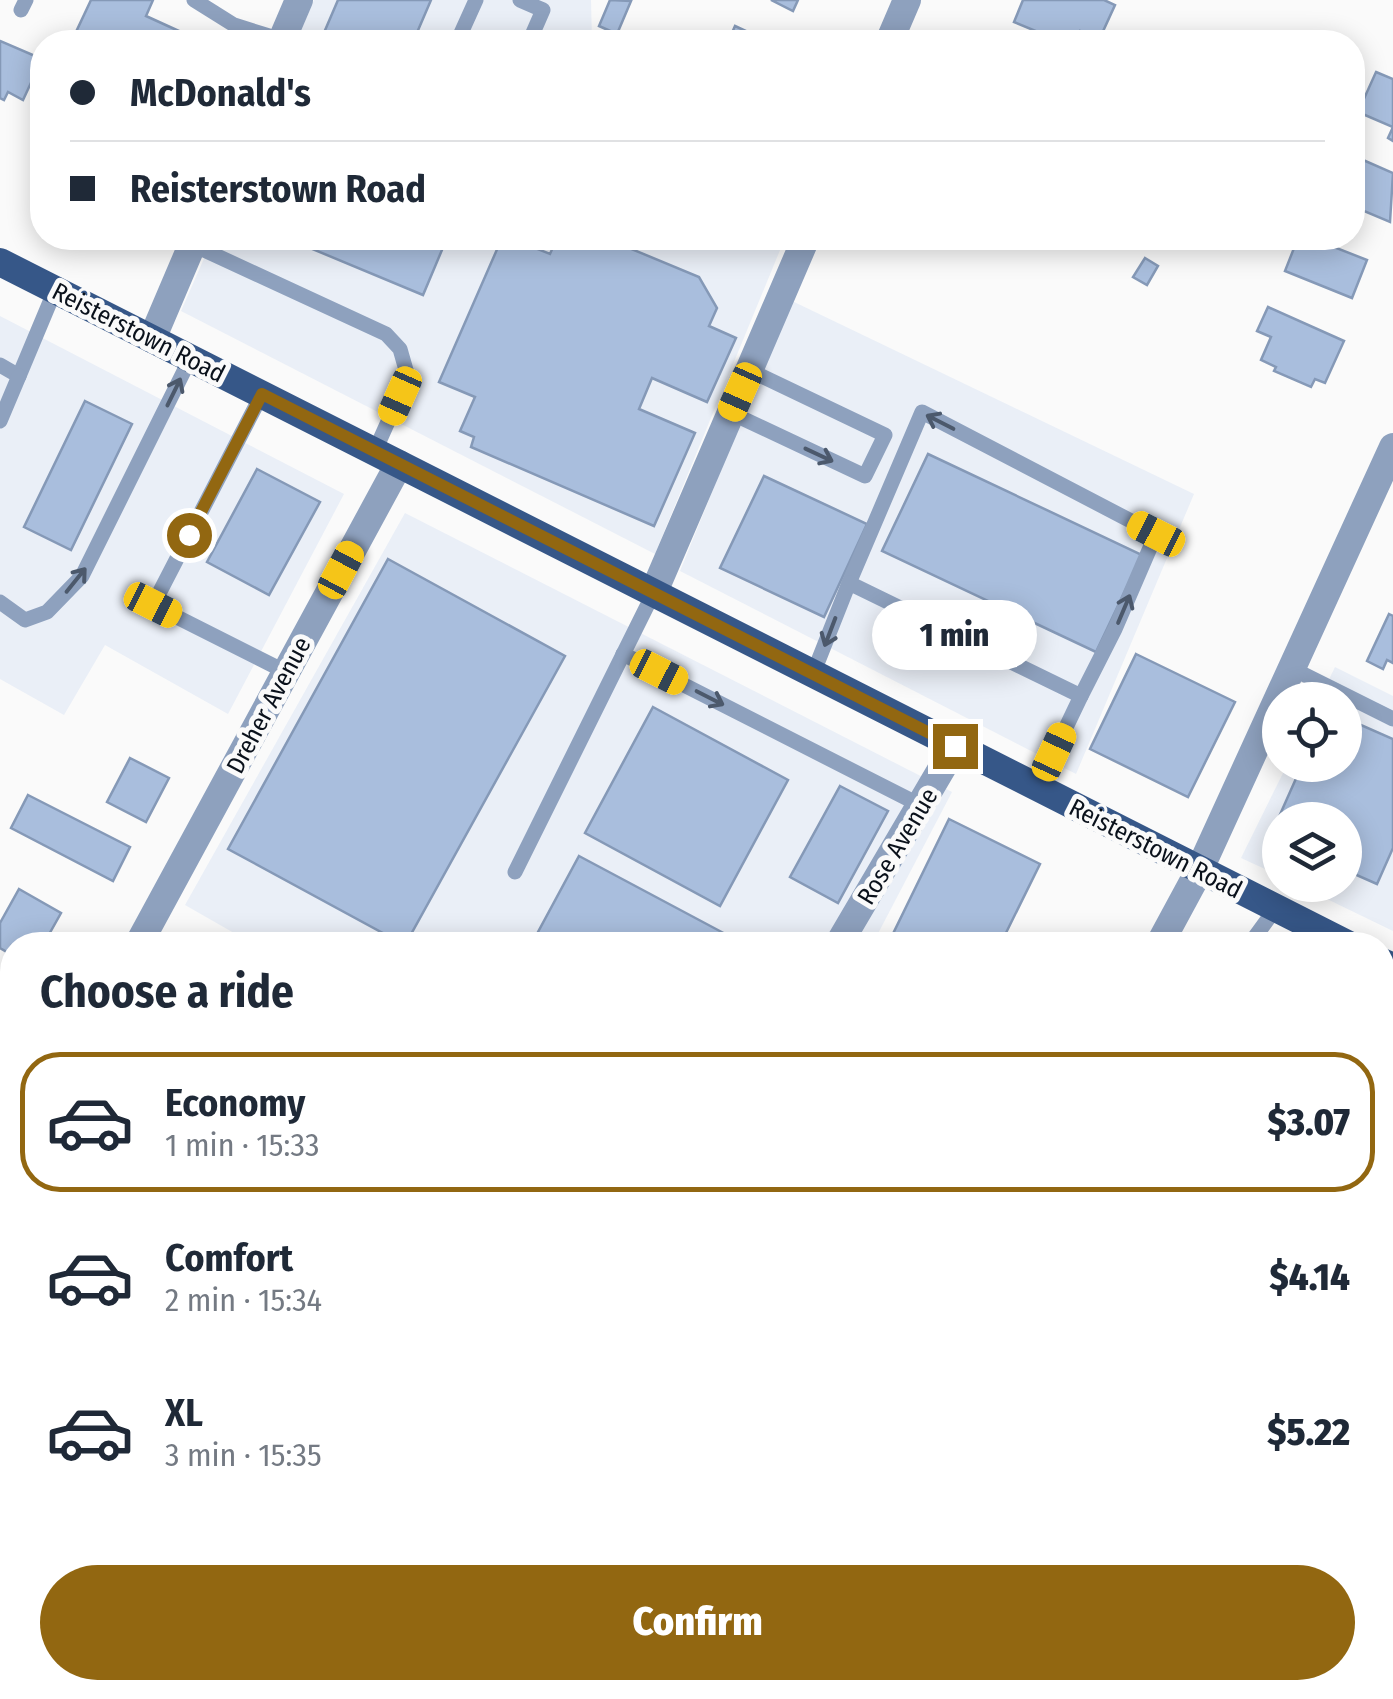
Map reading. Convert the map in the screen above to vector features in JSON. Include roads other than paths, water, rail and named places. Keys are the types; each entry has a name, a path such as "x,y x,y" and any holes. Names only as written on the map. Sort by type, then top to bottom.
{"main road":[{"name":"Reisterstown Road","path":"0,262 1323,932"}],"street":[{"path":"286,30 299,0"},
{"path":"894,30 907,0"},
{"path":"152,339 186,250"},
{"path":"653,594 801,250"},
{"path":"1167,932 1199,871 1393,447"},
{"name":"Dreher Avenue","path":"145,932 286,672 387,459"},
{"name":"Rose Avenue","path":"846,932 955,746"}],"lane":[{"path":"194,0 251,30"},
{"path":"463,30 476,0"},
{"path":"520,0 544,10 535,30"},
{"path":"231,30 234,24"},
{"path":"211,250 386,334 400,349 408,378 387,459"},
{"path":"0,421 55,290"},
{"path":"0,602 25,620 47,612 82,576 190,359"},
{"path":"0,365 18,376"},
{"path":"731,413 865,476 885,435 749,370"},
{"path":"262,394 153,605 286,672"},
{"path":"813,674 922,412 1156,534 1037,788"},
{"path":"849,583 1080,696"},
{"path":"515,872 653,594"},
{"path":"623,654 920,805"},
{"path":"1292,668 1393,719"},
{"path":"1258,932 1276,908"}]}
